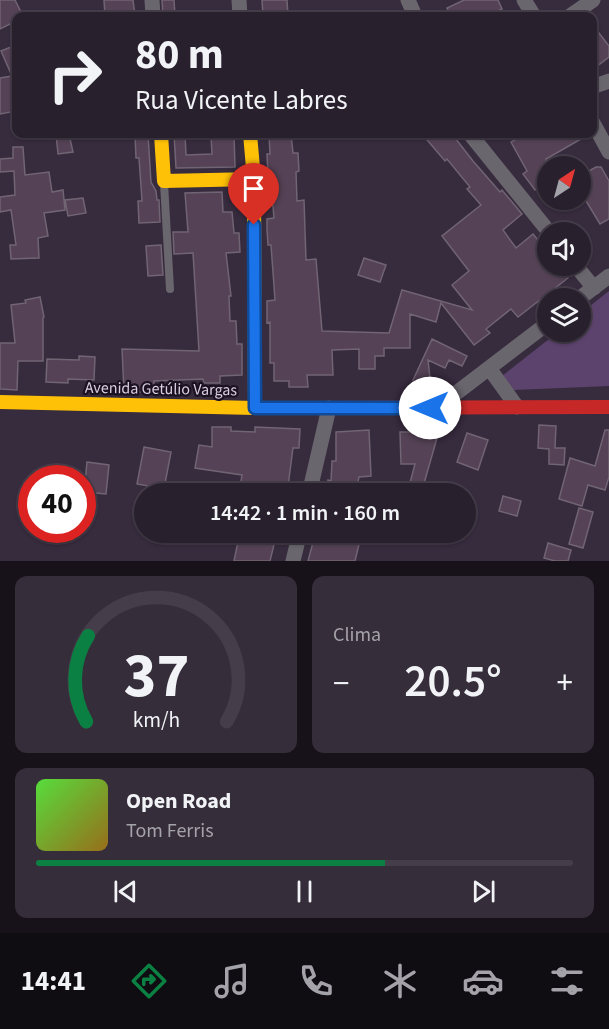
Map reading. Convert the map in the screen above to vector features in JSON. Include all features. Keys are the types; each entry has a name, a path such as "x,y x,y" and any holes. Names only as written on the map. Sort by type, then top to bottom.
{"street":[{"path":"576,12 593,0"},
{"path":"600,129 609,152"},
{"path":"161,138 164,181 254,179"},
{"path":"250,138 254,179 255,408"},
{"path":"473,138 541,222"},
{"path":"584,276 594,288"},
{"path":"591,290 609,276"},
{"path":"438,407 537,331"},
{"path":"489,368 517,407"},
{"name":"Avenida Getúlio Vargas","path":"0,402 255,408 609,407"},
{"path":"311,483 328,408"},
{"path":"293,561 297,543"}],"lane":[{"path":"164,181 170,289"}],"shaded area":[{"path":"609,291 609,386 514,390 502,376 545,342 591,342 591,305"}],"building":[{"path":"0,0 15,0 21,12 12,12 12,23 0,29"},
{"path":"104,0 133,0 134,12 105,12"},
{"path":"162,0 174,0 175,12 163,12"},
{"path":"262,0 287,0 288,12 263,12"},
{"path":"464,0 498,0 502,9 496,12 449,12 447,8"},
{"path":"597,30 609,46 609,57 597,66"},
{"path":"12,47 12,76 1,51"},
{"path":"12,76 12,112 0,114 0,78"},
{"path":"56,138 70,138 73,152 58,154"},
{"path":"135,138 148,138 151,182 156,191 157,200 159,200 160,222 139,223 138,201 142,201 139,158 136,158"},
{"path":"174,138 185,138 186,155 212,154 211,138 234,138 235,167 176,168"},
{"path":"269,138 291,138 293,153 298,153 297,201 304,200 306,260 316,259 322,331 389,333 402,290 472,310 452,285 469,271 442,236 481,205 467,189 470,187 447,159 445,161 425,138 455,138 500,192 502,190 522,214 503,230 516,248 533,234 537,239 537,276 566,276 568,278 555,288 537,288 537,302 518,317 511,309 486,329 490,333 474,345 441,303 436,322 410,314 410,348 384,348 384,356 375,356 375,369 359,369 359,349 332,350 333,375 307,375 308,387 289,387 289,381 274,381 274,363 270,363 270,322 267,323 267,301 275,300 271,245 268,245 267,229 267,219 274,218 272,196 269,196 267,154 270,154"},
{"path":"518,138 583,138 551,156 537,156 537,189 535,190 523,174 527,171 511,142"},
{"path":"13,147 23,147 25,175 49,172 52,192 63,190 65,210 44,213 48,236 38,238 39,258 11,259 10,245 16,245 11,210 0,212 0,197 15,195 14,171 0,172 0,159 13,158"},
{"path":"601,167 609,181 609,219 600,224 591,209 591,170"},
{"path":"222,192 223,212 232,212 234,233 239,233 240,252 226,253 231,296 229,296 230,321 236,321 237,344 242,344 242,375 220,376 220,383 204,383 203,379 154,381 154,392 124,392 122,349 199,351 193,253 174,254 173,232 188,232 185,193"},
{"path":"83,198 86,213 68,216 65,200"},
{"path":"161,245 163,275 148,276 146,246"},
{"path":"364,258 386,265 380,282 358,275"},
{"path":"40,297 44,317 43,361 18,361 17,390 0,389 0,343 15,343 11,305 26,303 25,300"},
{"path":"432,339 467,356 462,366 449,360 445,368 428,360 431,387 414,388 413,380"},
{"path":"79,356 95,357 94,380 68,379 68,383 46,382 47,359 79,360"},
{"path":"539,425 556,426 555,448 565,448 564,465 549,464 549,449 538,448"},
{"path":"212,427 231,427 231,431 255,432 255,427 300,429 299,448 293,448 288,483 241,483 242,475 195,468 199,445 212,447"},
{"path":"369,430 371,476 359,477 358,483 327,483 328,480 331,481 332,461 336,461 336,432"},
{"path":"605,430 609,430 609,477 605,490 588,485 582,506 559,499 570,458 595,466"},
{"path":"400,432 417,432 437,438 424,483 410,483 415,464 401,464"},
{"path":"467,433 488,440 478,470 457,462"},
{"path":"144,447 171,452 165,483 137,483"},
{"path":"87,462 109,465 106,494 96,493 96,465 87,465"},
{"path":"503,496 521,501 517,516 499,511"},
{"path":"579,508 593,512 583,548 569,544"},
{"path":"238,543 274,543 270,561 234,561"},
{"path":"313,543 359,543 355,561 308,561"},
{"path":"548,543 571,550 568,561 544,558"}],"traffic: slow":[{"path":"161,138 164,181 254,179"},
{"path":"250,138 254,179 255,408"},
{"path":"0,402 331,408"}],"traffic: jam":[{"path":"331,408 609,407"}],"route":[{"path":"254,225 255,408 430,408"}]}
